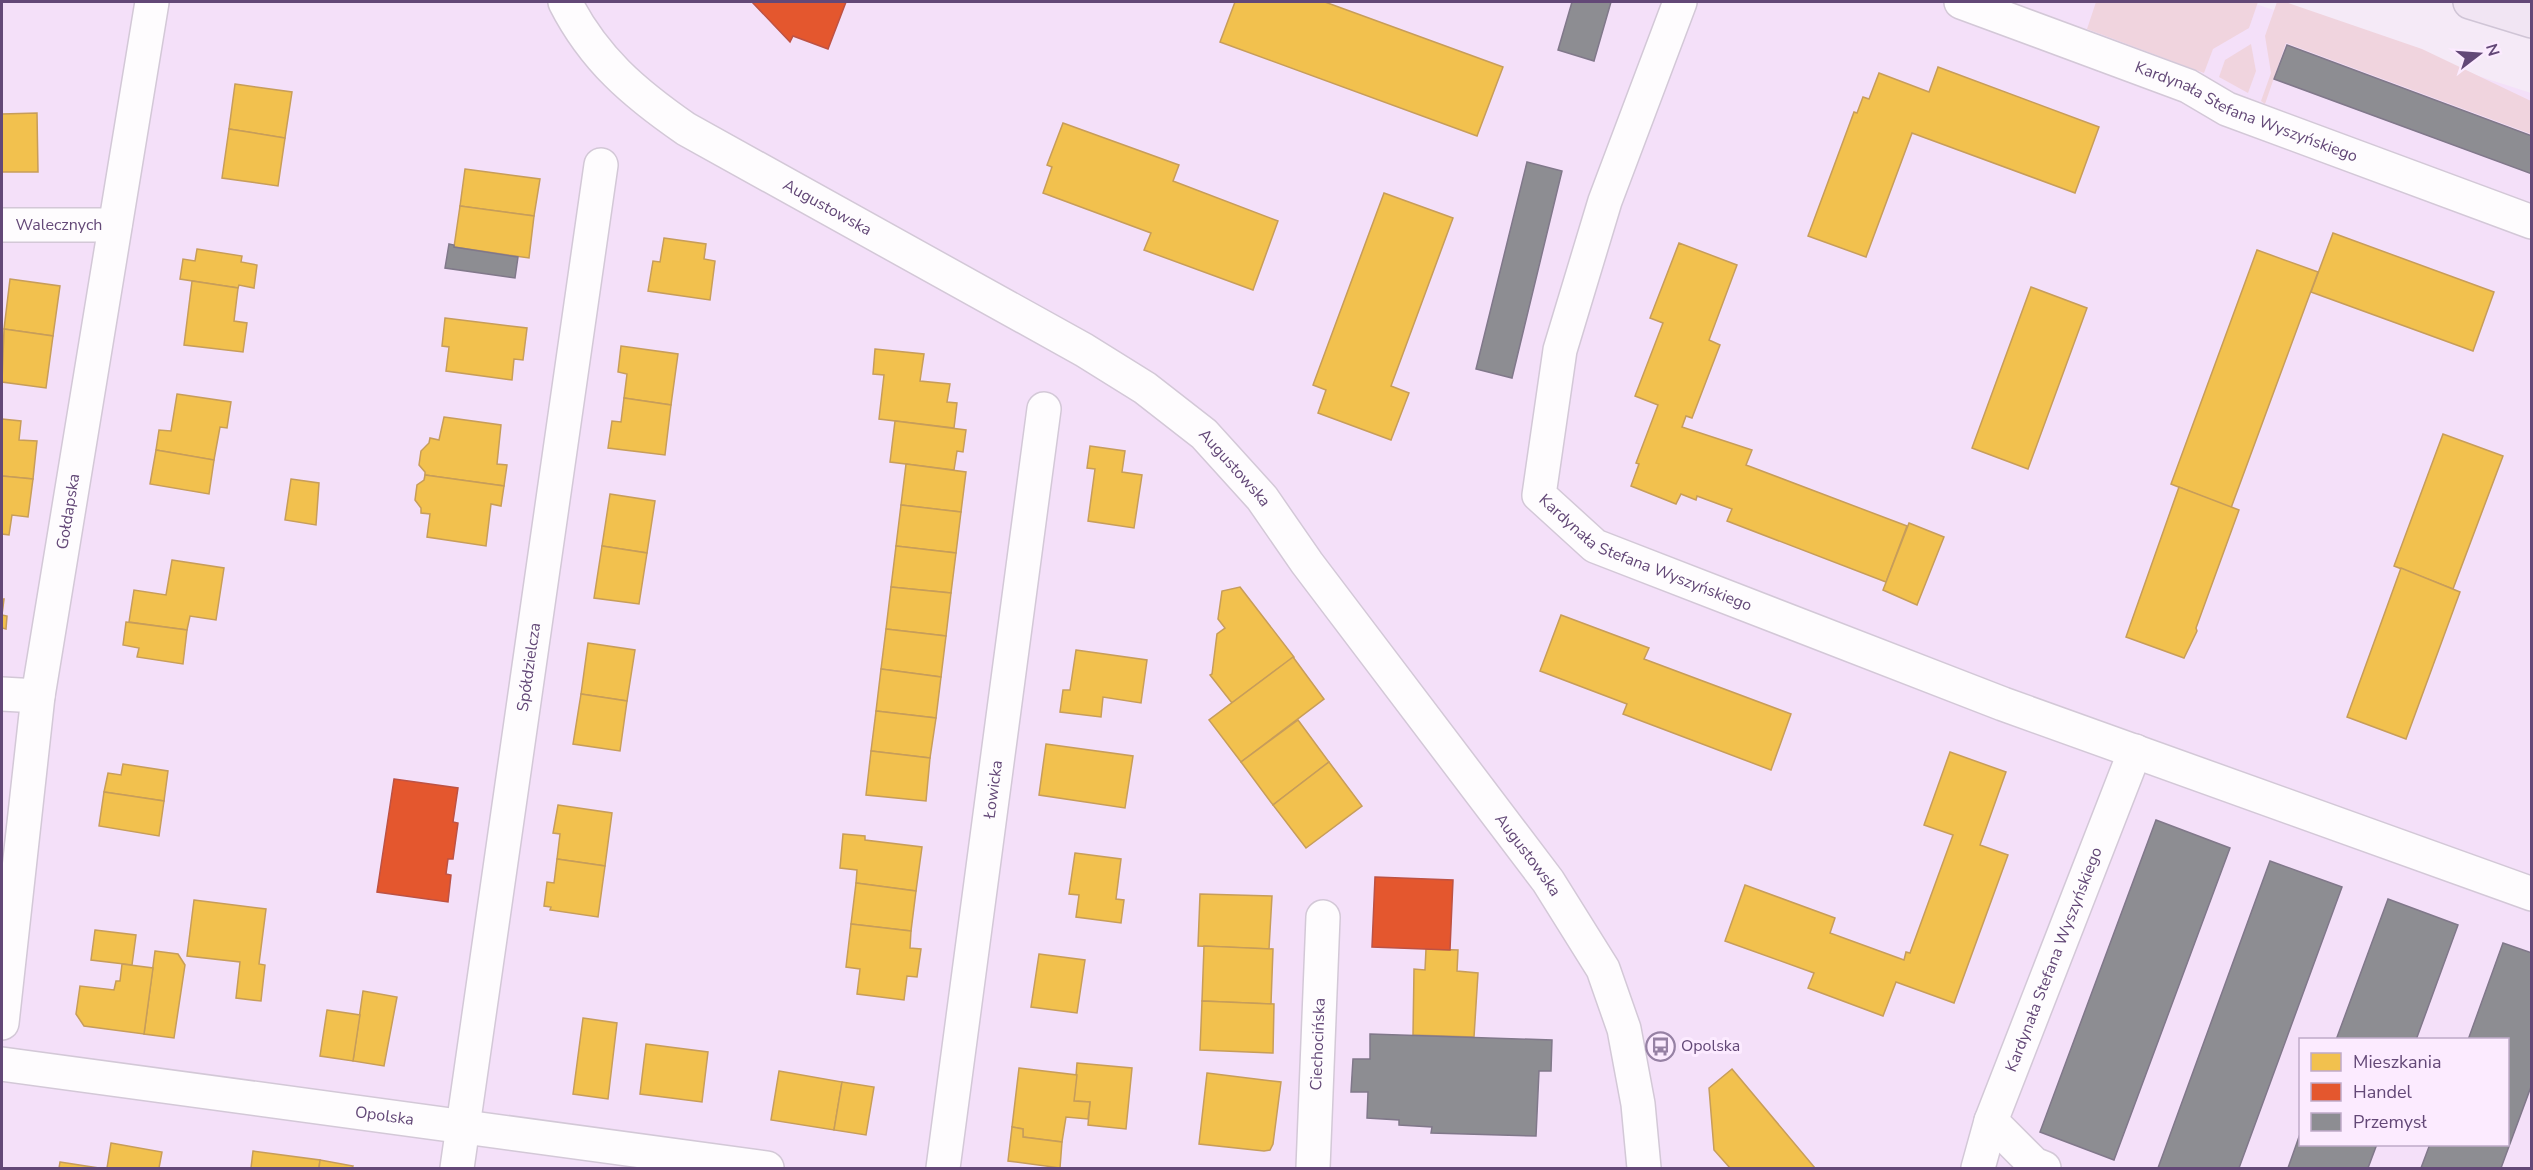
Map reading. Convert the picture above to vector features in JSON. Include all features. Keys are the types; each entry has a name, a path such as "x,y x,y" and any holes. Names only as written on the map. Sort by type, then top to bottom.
{"main road":[{"path":"2470,2 2532,21"}],"street":[{"name":"Gołdapska","path":"2,1023 39,696 152,2"},
{"name":"Augustowska","path":"565,2 576,25 606,64 647,102 686,129 1084,350 1145,388 1204,434 1262,498 1307,563 1548,881 1603,969 1624,1029 1638,1104 1644,1168"},
{"name":"Kardynała Stefana Wyszyńskiego","path":"1680,2 1605,201 1560,350 1539,495 1595,546 2003,704 2532,894"},
{"name":"Kardynała Stefana Wyszyńskiego","path":"1961,2 2188,86 2227,109 2532,222"},
{"name":"Spółdzielcza","path":"457,1168 601,165"},
{"name":"Walecznych","path":"2,225 115,225"},
{"name":"Łowicka","path":"943,1168 1044,409"},
{"path":"2,694 39,696"},
{"name":"Kardynała Stefana Wyszyńskiego","path":"1978,1168 1991,1121 2135,751"},
{"name":"Ciechocińska","path":"1313,1168 1323,917"},
{"name":"Opolska","path":"2,1064 767,1168"},
{"path":"1991,1121 2034,1164 2044,1168"}],"shaded area":[{"path":"2,2 2249,2 2531,93 2531,1168 2,1168"},
{"path":"2096,2 2258,2 2249,28 2213,49 2204,73 2087,29"},
{"path":"2277,2 2285,2 2422,49 2531,101 2531,134 2286,43 2265,104 2261,101 2271,73 2265,36"},
{"path":"2251,44 2256,71 2248,93 2219,77 2225,60"}],"building: Mieszkania":[{"path":"1235,2 1325,2 1503,67 1477,136 1220,42"},
{"path":"1938,67 2099,127 2075,193 1912,133 1866,257 1808,236 1854,112 1857,113 1863,97 1869,99 1879,73 1929,92"},
{"path":"235,84 292,92 285,138 229,129"},
{"path":"37,113 38,172 2,172 2,114"},
{"path":"1063,123 1179,165 1173,181 1278,221 1253,290 1144,250 1151,233 1043,193 1052,167 1047,165"},
{"path":"229,129 285,138 278,186 222,178"},
{"path":"465,169 540,179 534,216 460,206"},
{"path":"1384,193 1453,218 1391,386 1409,393 1391,440 1318,413 1326,390 1313,385"},
{"path":"460,206 534,216 529,258 454,247"},
{"path":"2333,233 2494,292 2473,351 2311,292"},
{"path":"664,238 706,244 704,259 715,261 710,300 648,291 653,261 660,262"},
{"path":"1679,243 1737,265 1709,340 1720,345 1692,418 1686,416 1682,427 1752,450 1746,465 1907,526 1886,582 1727,521 1732,509 1697,496 1696,500 1681,494 1676,504 1631,486 1639,464 1636,463 1658,405 1635,396 1663,323 1650,318"},
{"path":"197,249 242,256 241,262 257,265 254,288 239,285 238,288 180,279 183,259 195,261"},
{"path":"2257,250 2318,272 2231,508 2171,484"},
{"path":"10,279 60,286 53,336 4,329"},
{"path":"192,281 238,288 234,321 247,323 243,352 184,345"},
{"path":"2031,287 2087,308 2028,469 1972,448"},
{"path":"445,318 527,328 523,360 514,359 512,380 446,371 449,347 442,346"},
{"path":"4,329 53,336 46,388 2,382"},
{"path":"621,346 678,354 671,405 624,398 627,374 618,372"},
{"path":"875,349 924,354 920,381 950,384 947,402 957,403 954,428 879,419 884,375 873,374"},
{"path":"177,394 231,402 227,428 220,427 214,460 156,450 159,430 171,431"},
{"path":"624,398 671,405 665,455 608,448 612,421 621,422"},
{"path":"444,417 501,425 497,464 507,465 504,486 425,475 419,465 421,451 429,443 430,438 439,440"},
{"path":"2,419 21,421 19,440 37,441 33,479 2,476"},
{"path":"895,421 966,430 963,452 957,451 954,470 890,462"},
{"path":"2443,434 2503,456 2453,589 2394,566"},
{"path":"1090,446 1125,451 1122,472 1142,475 1134,528 1088,521 1095,469 1087,468"},
{"path":"156,450 214,460 209,494 150,484"},
{"path":"906,464 966,472 961,512 901,505"},
{"path":"425,475 504,486 501,506 491,504 486,546 427,537 430,514 421,513 421,508 415,500 417,485 424,480"},
{"path":"2,476 33,479 28,517 12,515 9,535 2,534"},
{"path":"291,479 319,483 316,525 285,520"},
{"path":"2179,487 2239,510 2196,628 2197,631 2184,658 2126,637"},
{"path":"610,494 655,501 647,553 602,546"},
{"path":"901,505 961,512 956,553 896,546"},
{"path":"1909,523 1944,537 1917,605 1883,590"},
{"path":"602,546 647,553 639,604 594,598"},
{"path":"896,546 956,553 951,593 891,587"},
{"path":"172,560 224,568 216,620 190,616 187,630 129,622 134,590 166,595"},
{"path":"2401,568 2460,592 2406,739 2347,717"},
{"path":"891,587 951,593 946,636 886,629"},
{"path":"1240,587 1294,657 1232,703 1210,675 1212,674 1217,634 1225,628 1218,619 1222,591"},
{"path":"2,615 7,616 6,629 2,628"},
{"path":"1561,615 1649,648 1644,659 1791,714 1771,770 1623,714 1627,704 1540,671"},
{"path":"126,622 187,630 183,664 137,657 139,648 123,645"},
{"path":"886,629 946,636 941,677 881,669"},
{"path":"588,643 635,650 627,701 581,694"},
{"path":"1076,650 1147,660 1141,703 1103,697 1101,717 1060,712 1063,690 1070,690"},
{"path":"1293,657 1324,699 1241,762 1209,720"},
{"path":"881,669 941,677 936,718 876,711"},
{"path":"581,694 627,701 620,751 573,744"},
{"path":"876,711 936,718 930,758 871,751"},
{"path":"1298,720 1329,762 1273,805 1241,762"},
{"path":"1046,744 1133,756 1125,808 1039,795"},
{"path":"871,751 930,758 926,801 866,795"},
{"path":"1950,752 2006,772 1980,845 2008,855 1954,1003 1896,982 1883,1016 1808,988 1814,973 1725,941 1745,885 1835,918 1830,933 1904,960 1906,952 1910,953 1953,835 1924,825"},
{"path":"1329,762 1362,806 1306,848 1273,805"},
{"path":"123,764 168,771 164,801 104,792 108,773 121,775"},
{"path":"104,792 164,801 159,836 99,826"},
{"path":"558,805 612,813 605,866 557,859 560,834 553,833"},
{"path":"843,834 865,836 865,840 922,847 916,891 856,883 857,870 840,868"},
{"path":"1075,853 1121,859 1116,899 1124,900 1121,923 1076,917 1079,895 1069,894"},
{"path":"557,859 605,866 598,917 550,910 551,907 544,906 547,882 554,883"},
{"path":"856,883 916,891 911,931 851,924"},
{"path":"1200,894 1272,896 1269,949 1198,946"},
{"path":"194,900 266,909 259,964 265,965 261,1001 236,998 240,962 187,956"},
{"path":"851,924 911,931 910,948 921,949 917,977 907,976 904,1000 857,994 860,969 846,967"},
{"path":"95,930 136,935 132,965 91,960"},
{"path":"1204,946 1273,949 1271,1004 1202,1001"},
{"path":"1426,949 1458,950 1457,971 1478,973 1474,1037 1413,1035 1414,969 1425,970"},
{"path":"155,951 178,954 185,965 174,1038 144,1034"},
{"path":"1039,954 1085,960 1077,1013 1031,1007"},
{"path":"122,964 153,968 144,1034 84,1026 76,1014 80,986 114,990 116,981 120,981"},
{"path":"363,991 397,997 384,1066 353,1061"},
{"path":"1202,1001 1274,1004 1273,1053 1200,1050"},
{"path":"327,1010 360,1015 353,1061 320,1056"},
{"path":"583,1018 617,1023 608,1099 573,1094"},
{"path":"646,1044 708,1052 702,1102 640,1094"},
{"path":"1077,1063 1132,1068 1126,1129 1088,1125 1090,1102 1074,1101"},
{"path":"1019,1068 1077,1075 1074,1101 1090,1102 1088,1119 1066,1117 1062,1142 1023,1137 1023,1129 1012,1127"},
{"path":"1732,1069 1815,1168 1730,1168 1714,1150 1709,1088"},
{"path":"779,1071 842,1082 834,1130 771,1120"},
{"path":"1207,1073 1281,1082 1273,1144 1270,1150 1199,1144"},
{"path":"842,1082 874,1087 866,1135 834,1130"},
{"path":"1012,1127 1023,1129 1023,1137 1062,1142 1060,1168 1008,1161"},
{"path":"111,1143 162,1152 159,1168 107,1168"},
{"path":"253,1151 320,1160 319,1168 251,1168"},
{"path":"320,1160 353,1166 352,1168 319,1168"},
{"path":"60,1162 99,1168 59,1168"}],"building: Handel":[{"path":"752,2 846,2 828,49 793,36 790,42"},
{"path":"394,779 458,788 453,822 458,823 453,859 448,859 446,874 451,875 448,902 377,892"},
{"path":"1375,877 1453,880 1450,950 1372,947"}],"building: Przemysł":[{"path":"1572,2 1611,2 1594,61 1558,50"},
{"path":"2287,45 2532,136 2532,174 2274,79"},
{"path":"1527,162 1562,171 1512,378 1476,369"},
{"path":"449,244 454,247 518,257 515,278 445,268"},
{"path":"2156,820 2230,848 2114,1160 2040,1132"},
{"path":"2270,861 2342,887 2239,1168 2158,1168"},
{"path":"2388,899 2458,925 2417,1038 2337,1038"},
{"path":"2503,943 2532,953 2532,1084 2501,1168 2421,1168 2429,1146 2509,1146 2509,1038 2469,1038"},
{"path":"1370,1034 1552,1040 1551,1071 1539,1071 1536,1136 1431,1133 1432,1127 1399,1125 1399,1120 1367,1118 1368,1092 1351,1092 1353,1059 1370,1059"},
{"path":"2299,1137 2299,1146 2376,1146 2368,1168 2288,1168"}],"place":[{"name":"Opolska","path":"1660,1046"}]}
